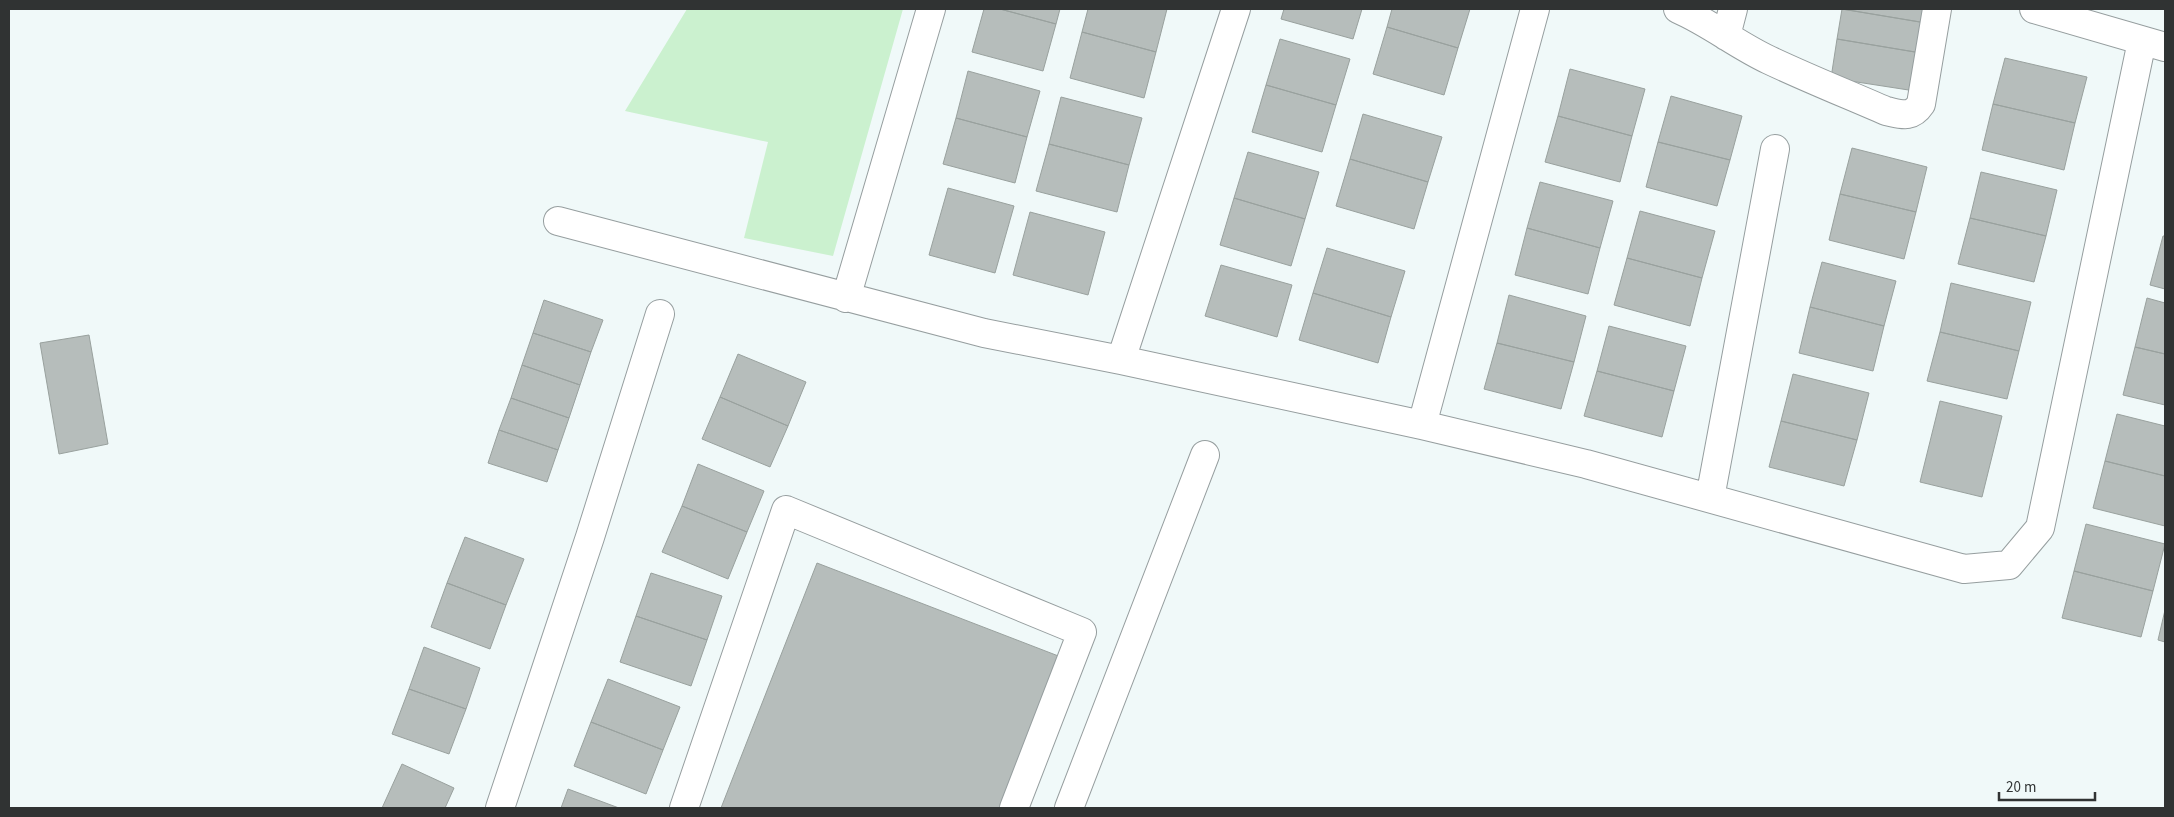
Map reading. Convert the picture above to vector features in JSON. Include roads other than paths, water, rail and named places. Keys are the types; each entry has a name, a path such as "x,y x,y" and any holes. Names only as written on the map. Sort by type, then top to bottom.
{"street":[{"path":"846,298 931,9"},
{"path":"1121,360 1236,9"},
{"path":"1422,425 1535,9"},
{"path":"1678,9 1701,20 1777,64 1886,111 1906,115 1916,112 1921,104 1937,9"},
{"path":"1726,36 1733,9"},
{"path":"558,221 984,333 1121,360 1422,425 1586,464 1832,534 1964,569 2009,566 2040,528 2154,44 2034,9"},
{"path":"1710,498 1775,150"},
{"path":"500,808 590,537 660,314"},
{"path":"1069,808 1205,455"},
{"path":"684,808 786,510 1082,632 1014,808"}]}
